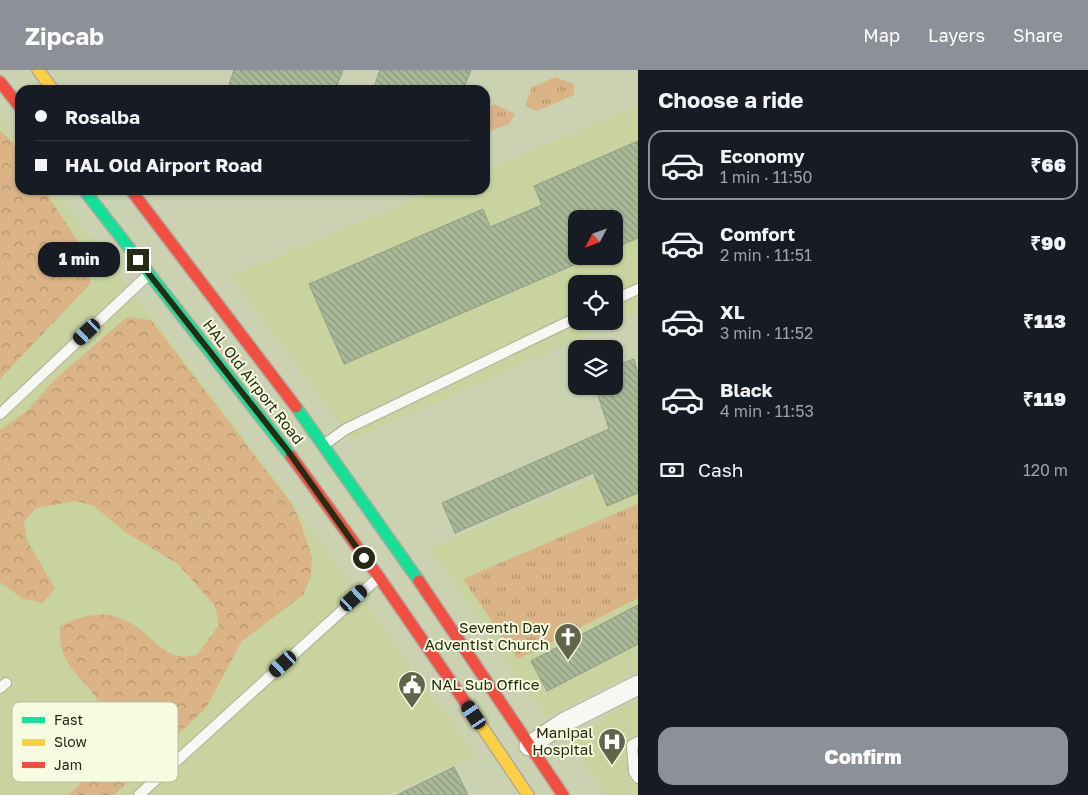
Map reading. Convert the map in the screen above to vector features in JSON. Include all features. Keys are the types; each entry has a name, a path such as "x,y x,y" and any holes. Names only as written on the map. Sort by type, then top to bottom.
{"main road":[{"path":"38,70 49,85"},
{"path":"0,82 15,102"},
{"name":"HAL Old Airport Road","path":"88,195 288,451 379,577 528,795"},
{"name":"HAL Old Airport Road","path":"135,195 324,444 563,795"}],"street":[{"path":"529,746 562,724 638,685"}],"lane":[{"path":"0,414 149,274"},
{"path":"623,296 638,289"},
{"path":"324,444 346,430 568,322"},
{"path":"178,760 379,577"},
{"path":"638,742 632,745 634,772 638,778"},
{"path":"139,795 153,782"}],"shaded area":[{"path":"638,105 638,313 623,320 623,275 568,275 568,330 600,330 577,340 568,340 568,344 352,440 231,276 424,195 490,195 490,168"},
{"path":"0,118 15,138 15,195 58,195 260,458 476,756 386,795 0,795"},
{"path":"638,460 638,670 546,717 430,548"},
{"name":"Manipal Hospital","path":"638,700 638,795 607,795 566,737"}],"green space":[{"path":"555,77 574,84 574,95 537,111 525,106 532,87"},
{"path":"495,104 515,114 509,124 490,131 490,106"},
{"path":"0,131 15,146 15,195 47,195 91,261 90,284 0,379"},
{"path":"127,317 151,320 292,504 300,521 312,557 311,576 303,595 242,641 206,708 178,734 178,702 98,702 63,654 60,626 94,615 115,616 135,626 173,655 197,655 219,625 215,606 178,564 125,532 94,506 76,501 36,508 24,522 27,540 55,589 42,603 23,599 0,582 0,430 28,410 52,382"},
{"path":"638,504 638,598 518,659 463,579"},
{"path":"81,782 128,782 114,795 68,795"}],"building":[{"path":"234,70 343,70 337,85 229,85"},
{"path":"380,70 471,70 465,85 375,85"},
{"path":"638,141 638,238 623,244 623,210 568,210 568,265 574,265 344,364 309,284 483,209 490,227 542,205 534,186"},
{"path":"634,359 638,373 638,493 607,506 593,473 455,533 442,503 609,429 598,395 623,395 623,363"},
{"path":"638,605 638,644 547,691 531,661"},
{"path":"454,767 468,795 397,795"}],"traffic: fast":[{"path":"88,195 291,456"},
{"path":"296,407 419,581"}],"traffic: slow":[{"path":"38,70 49,85"},
{"path":"474,715 528,795"}],"traffic: jam":[{"path":"0,82 15,101"},
{"path":"135,195 296,407"},
{"path":"291,456 379,577 474,715"},
{"path":"419,581 563,795"}],"place":[{"name":"Seventh Day Adventist Church","path":"568,661"},
{"name":"NAL Sub Office","path":"412,709"},
{"name":"Manipal Hospital","path":"612,766"}],"route":[{"path":"138,260 288,451 364,558"}]}
